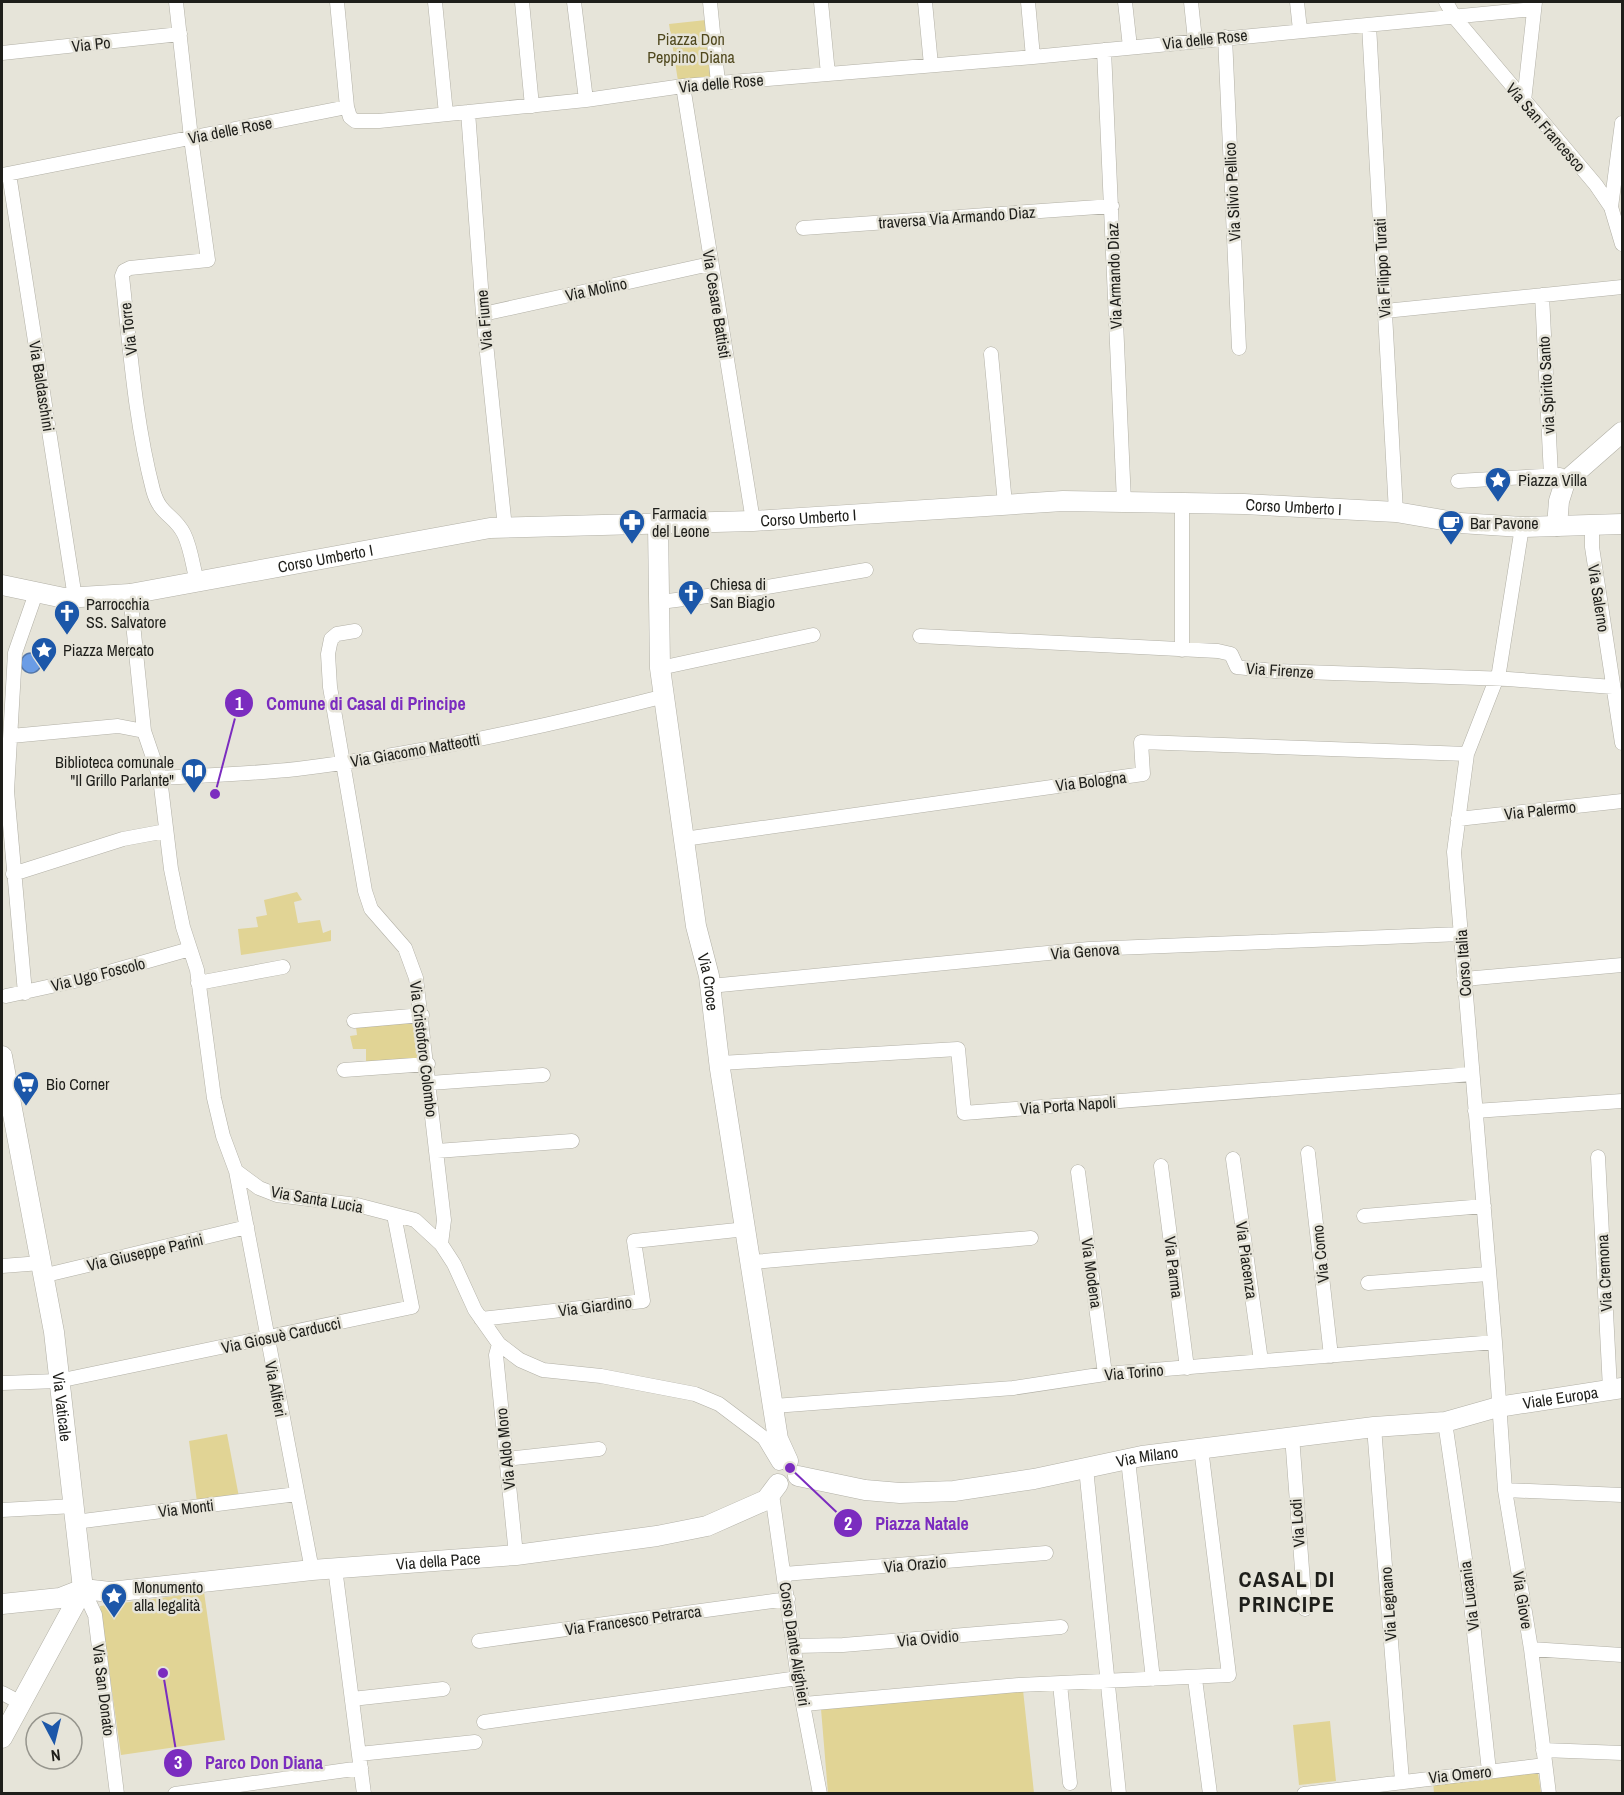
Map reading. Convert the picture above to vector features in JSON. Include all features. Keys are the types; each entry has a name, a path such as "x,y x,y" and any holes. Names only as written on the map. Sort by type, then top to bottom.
{"street":[{"path":"176,2 190,138"},
{"path":"337,2 347,107"},
{"path":"435,2 446,114"},
{"path":"522,2 532,106"},
{"path":"574,2 586,100"},
{"path":"710,2 718,84"},
{"path":"821,2 828,74"},
{"path":"925,2 931,65"},
{"path":"1028,2 1033,57"},
{"path":"1125,2 1130,47"},
{"path":"1191,2 1195,40"},
{"path":"1298,2 1300,30"},
{"name":"Via San Francesco","path":"1446,2 1455,18 1596,184 1611,207 1623,244"},
{"path":"1524,101 1535,5"},
{"name":"Via delle Rose","path":"5,174 347,107 350,117 355,121 446,114 586,100 683,86 1033,57 1300,30 1455,18 1535,5"},
{"name":"Via Filippo Turati","path":"1369,25 1396,512"},
{"name":"Via Po","path":"2,53 180,34"},
{"name":"Via Silvio Pellico","path":"1225,37 1239,348"},
{"name":"Via Armando Diaz","path":"1104,50 1124,501"},
{"name":"Via Cesare Battisti","path":"683,86 753,521"},
{"name":"Via Fiume","path":"468,112 483,314 505,528"},
{"path":"1611,207 1623,123"},
{"name":"Via Torre","path":"190,138 208,260 130,268 124,271 122,276 140,426 153,491 165,514 176,522 184,534 197,582"},
{"name":"Via Baldaschini","path":"5,174 75,598"},
{"name":"traversa Via Armando Diaz","path":"803,228 1112,206"},
{"name":"Via Molino","path":"483,314 710,264"},
{"path":"1385,310 1623,287"},
{"name":"via Spirito Santo","path":"1542,295 1551,476"},
{"path":"991,354 1005,504"},
{"path":"1557,526 1561,489 1574,474 1623,432"},
{"path":"1458,481 1574,474"},
{"name":"Corso Umberto I","path":"2,585 36,593 75,598 130,594 505,528 753,521 1063,501 1182,502 1396,512 1460,523 1522,527 1592,523 1623,524"},
{"path":"1182,502 1182,650"},
{"name":"Via Salerno","path":"1592,523 1592,547 1623,743"},
{"name":"Via Croce","path":"658,524 660,668 696,926 710,986 761,1336 778,1439 788,1467"},
{"name":"Corso Italia","path":"1498,1407 1495,1342 1454,852 1467,754 1498,672 1522,527"},
{"path":"660,602 732,593 866,570"},
{"path":"25,993 7,792 15,654 36,593"},
{"path":"130,594 144,731 160,778 171,869 198,983 214,1098 223,1136 236,1171"},
{"name":"Via Cristoforo Colombo","path":"355,631 337,634 330,639 328,654 330,687 365,891 371,909 405,948 416,978 428,1064 444,1220 441,1244"},
{"path":"660,668 813,635"},
{"name":"Via Firenze","path":"920,636 1231,654 1237,667 1339,675 1495,680 1613,687"},
{"name":"Via Giacomo Matteotti","path":"160,778 295,769 343,762 546,726 665,696"},
{"path":"11,736 118,726 144,731"},
{"name":"Via Bologna","path":"684,839 819,822 965,798 1143,774 1141,742 1467,754"},
{"name":"Via Palermo","path":"1458,819 1623,801"},
{"path":"13,874 123,839 166,831"},
{"name":"Via Genova","path":"710,986 1089,949 1461,934"},
{"name":"Via Ugo Foscolo","path":"6,996 88,978 190,949"},
{"path":"1464,980 1623,965"},
{"path":"198,983 283,967"},
{"path":"354,1021 422,1015"},
{"name":"Via Porta Napoli","path":"720,1063 958,1049 964,1113 1472,1074"},
{"name":"Via Vaticale","path":"2,1062 54,1332 82,1589"},
{"path":"344,1070 428,1064"},
{"path":"430,1083 543,1075"},
{"path":"1475,1111 1623,1101"},
{"path":"437,1151 572,1141"},
{"name":"Via Como","path":"1308,1153 1331,1356"},
{"name":"Via Cremona","path":"1598,1157 1616,1389"},
{"name":"Via Piacenza","path":"1233,1159 1261,1361"},
{"name":"Via Parma","path":"1161,1166 1187,1368"},
{"name":"Via Santa Lucia","path":"236,1171 259,1188 277,1195 357,1205 415,1220 441,1244 454,1264 481,1319 499,1344 520,1360 543,1371 601,1376 695,1394 719,1404 765,1438 788,1467"},
{"name":"Via Alfieri","path":"236,1171 312,1570"},
{"name":"Via Modena","path":"1078,1172 1105,1374"},
{"path":"1364,1216 1484,1206"},
{"name":"Via Giosuè Carducci","path":"2,1383 58,1381 412,1307 394,1215"},
{"name":"Via Giuseppe Parini","path":"2,1266 41,1270 247,1227"},
{"name":"Via Giardino","path":"481,1319 643,1301 634,1241 746,1229"},
{"path":"752,1262 1031,1238"},
{"path":"1368,1284 1488,1274"},
{"name":"Via Torino","path":"774,1406 1013,1388 1105,1374 1495,1342"},
{"name":"Via Aldo Moro","path":"499,1344 496,1355 516,1555"},
{"name":"Viale Europa","path":"1498,1407 1616,1389"},
{"name":"Via Milano","path":"788,1467 865,1491 900,1493 954,1491 1201,1448 1374,1427 1445,1422 1498,1407"},
{"name":"Via Giove","path":"1498,1407 1505,1490 1531,1649 1549,1794"},
{"name":"Via Lucania","path":"1445,1422 1469,1586 1489,1771"},
{"name":"Via Legnano","path":"1374,1427 1402,1781"},
{"name":"Via Lodi","path":"1292,1437 1305,1609"},
{"path":"804,1704 1060,1684 1195,1679 1229,1675 1201,1448"},
{"path":"506,1459 599,1449"},
{"path":"1128,1460 1152,1679"},
{"path":"775,1489 773,1476 788,1467"},
{"path":"1086,1468 1119,1794"},
{"name":"Via della Pace","path":"82,1589 110,1592 312,1570 516,1555 657,1536 707,1526 766,1500 775,1489"},
{"name":"Corso Dante Alighieri","path":"775,1489 798,1678 820,1794"},
{"path":"1505,1490 1623,1496"},
{"name":"Via Monti","path":"2,1510 75,1514 297,1494"},
{"name":"Via Orazio","path":"784,1574 1046,1553"},
{"path":"335,1568 364,1794"},
{"path":"2,1604 60,1599 82,1589"},
{"path":"2,1738 82,1589"},
{"name":"Via San Donato","path":"82,1589 95,1615 117,1794"},
{"name":"Via Francesco Petrarca","path":"479,1641 788,1599"},
{"name":"Via Ovidio","path":"794,1646 843,1646 1061,1627"},
{"path":"1531,1649 1623,1655"},
{"path":"484,1722 798,1678"},
{"path":"1195,1679 1210,1794"},
{"path":"1060,1684 1070,1783"},
{"path":"352,1699 443,1689"},
{"path":"2,1693 21,1703"},
{"path":"175,1794 475,1742"},
{"path":"1543,1750 1623,1753"},
{"name":"Via Omero","path":"1304,1794 1545,1765"}],"green space":[{"name":"Piazza Don Peppino Diana","path":"706,20 713,73 710,77 678,81 669,24"},
{"path":"297,892 302,900 294,902 298,923 320,920 323,933 331,930 331,941 241,955 238,929 258,927 256,917 267,915 264,900"},
{"path":"414,1022 420,1059 366,1062 366,1049 353,1049 350,1036 357,1035 356,1027"},
{"path":"227,1434 239,1497 197,1502 189,1441"},
{"path":"204,1592 225,1740 121,1755 100,1606"},
{"path":"1023,1690 1034,1793 828,1793 821,1709"},
{"path":"1330,1721 1336,1781 1299,1785 1293,1725"},
{"path":"1538,1773 1541,1793 1434,1793 1433,1782"}],"water":[{"path":"27,653 35,653 41,659 41,667 35,673 27,673 21,667 21,659"}],"place":[{"name":"Piazza Villa","path":"1498,503"},
{"name":"Farmacia del Leone","path":"632,545"},
{"name":"Bar Pavone","path":"1451,546"},
{"name":"Chiesa di San Biagio","path":"691,616"},
{"name":"Parrocchia SS. Salvatore","path":"67,636"},
{"name":"Piazza Mercato","path":"44,673"},
{"name":"Biblioteca comunale \"Il Grillo Parlante\"","path":"194,794"},
{"name":"Comune di Casal di Principe","path":"215,794"},
{"name":"Bio Corner","path":"26,1107"},
{"name":"Piazza Natale","path":"790,1468"},
{"name":"Monumento alla legalità","path":"114,1619"},
{"name":"Parco Don Diana","path":"163,1673"}],"district":[{"name":"CASAL DI PRINCIPE","path":"1287,1592"}]}
